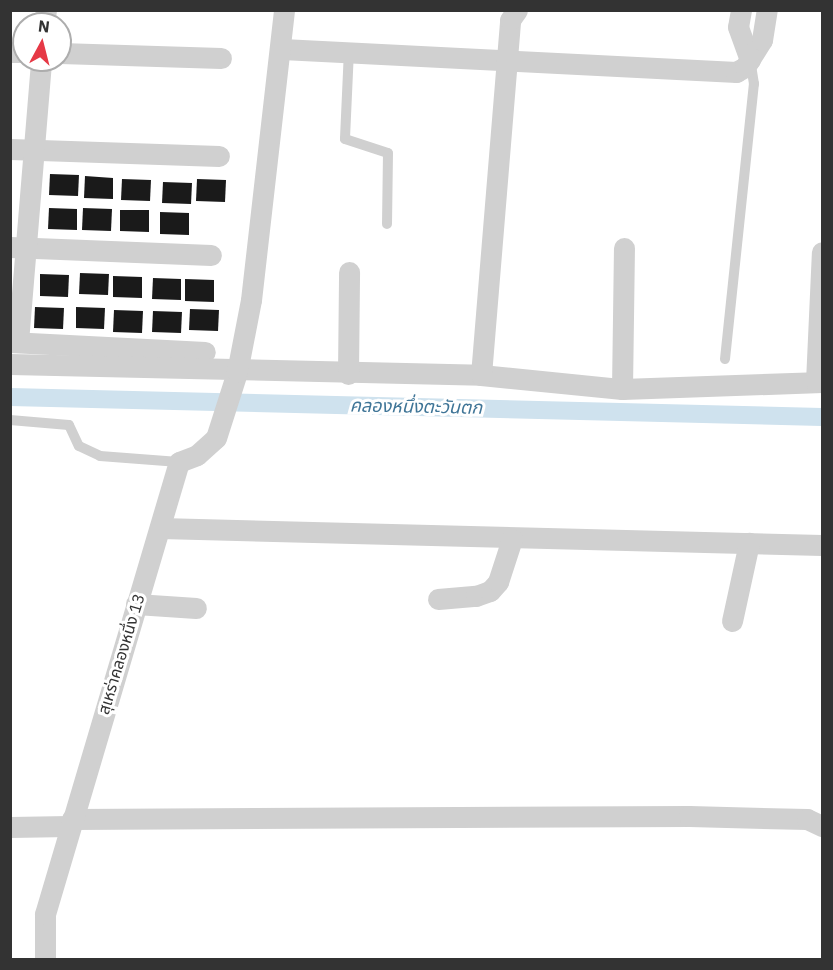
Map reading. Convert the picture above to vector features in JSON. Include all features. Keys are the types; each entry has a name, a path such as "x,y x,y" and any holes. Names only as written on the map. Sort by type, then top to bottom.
{"street":[{"path":"179,462 208,448 225,414 236,376 251,300 285,10"},
{"path":"481,375 510,20 517,10"},
{"path":"741,10 738,27 750,60"},
{"path":"282,49 507,58 736,72 750,60 762,40 766,10"},
{"path":"72,53 221,58"},
{"path":"40,72 33,149 18,247 14,342 205,352"},
{"path":"10,149 219,156"},
{"path":"18,247 211,255"},
{"path":"622,389 624,248"},
{"path":"10,364 236,376 481,375 622,389 819,382 822,252"},
{"path":"348,374 349,272"},
{"name":"สุเหร่าคลองหนึ่ง 13","path":"45,960 45,914 70,822 179,462"},
{"path":"160,528 512,539 822,545"},
{"path":"438,599 476,596 490,591 498,582 512,539"},
{"path":"732,621 749,543"},
{"path":"136,604 196,608"},
{"path":"10,826 70,822 689,816 807,819 822,826"}],"lane":[{"path":"349,50 345,139 388,153 387,224"},
{"path":"725,359 754,84 750,60"},
{"path":"10,420 69,425 79,446 100,456 179,462"}],"building":[{"path":"50,174 79,175 78,196 49,195"},
{"path":"85,176 113,178 113,199 84,198"},
{"path":"122,179 151,180 150,201 121,200"},
{"path":"197,179 226,180 225,202 196,201"},
{"path":"163,182 192,183 191,204 162,203"},
{"path":"49,208 77,209 77,230 48,229"},
{"path":"83,208 112,209 111,231 82,230"},
{"path":"120,210 149,210 149,232 120,231"},
{"path":"160,212 189,213 189,235 160,234"},
{"path":"80,273 109,274 108,295 79,294"},
{"path":"40,274 69,275 68,297 40,296"},
{"path":"113,276 142,277 142,298 113,297"},
{"path":"153,278 181,279 181,300 152,299"},
{"path":"185,279 214,280 214,302 185,301"},
{"path":"35,307 64,308 63,329 34,328"},
{"path":"76,307 105,308 104,329 76,328"},
{"path":"190,309 219,310 218,331 189,330"},
{"path":"114,310 143,311 142,333 113,332"},
{"path":"153,311 182,312 181,333 152,332"}],"waterway":[{"name":"คลองหนึ่งตะวันตก","path":"10,397 822,417"}]}
